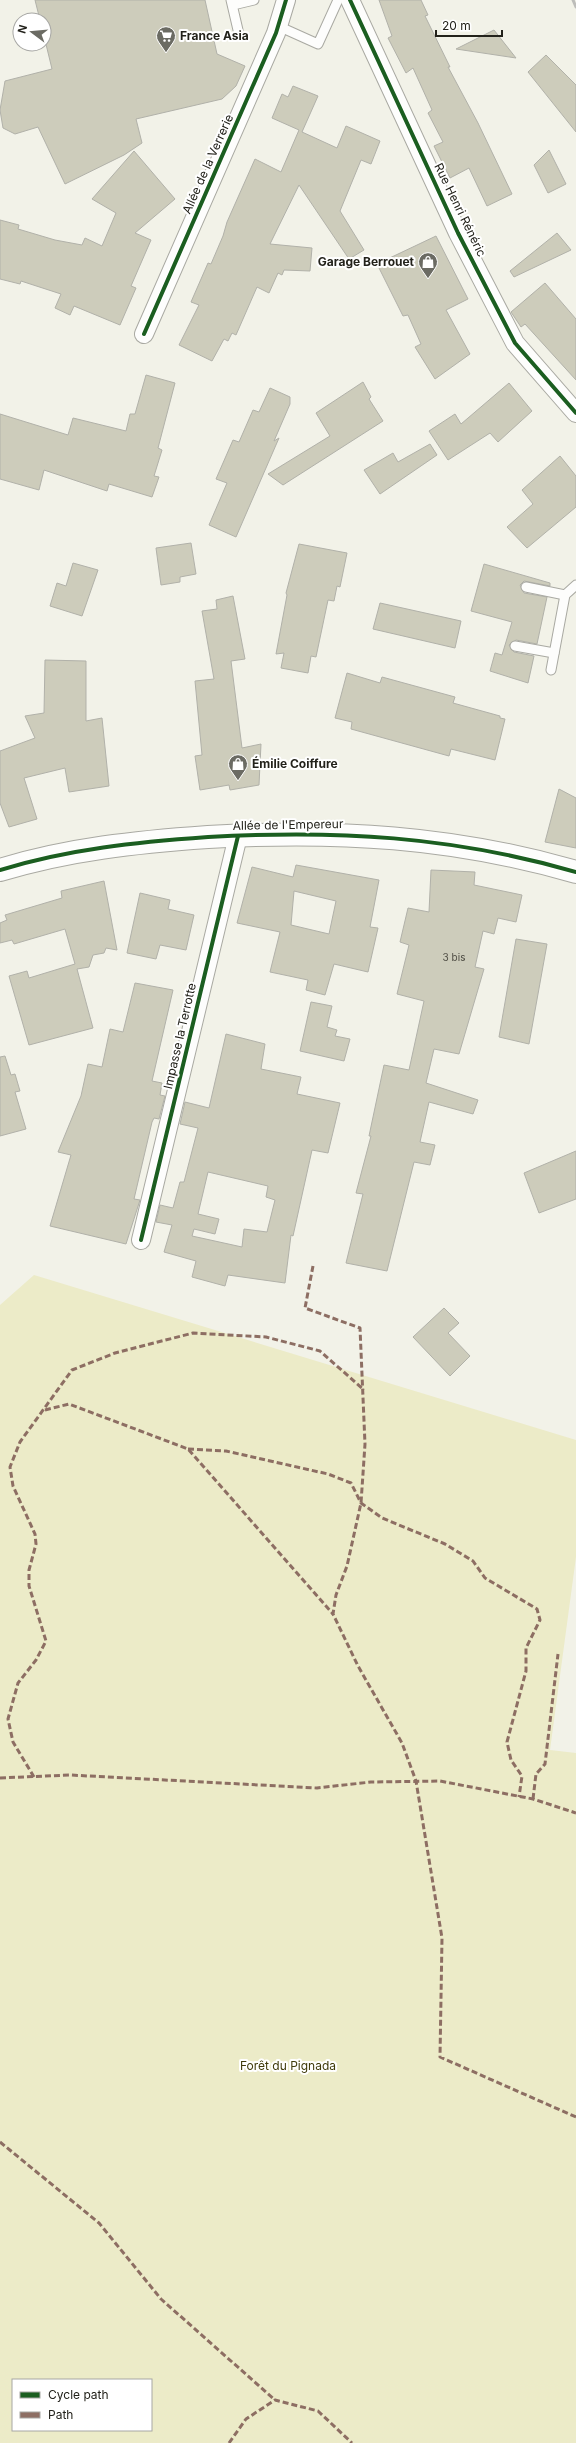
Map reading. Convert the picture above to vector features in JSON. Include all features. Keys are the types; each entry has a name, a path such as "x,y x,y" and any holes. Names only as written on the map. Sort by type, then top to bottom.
{"street":[{"name":"Allée de la Verrerie","path":"144,334 278,26 286,0"},
{"name":"Rue Henri Rénéric","path":"350,0 458,233 515,343 576,413"},
{"name":"Allée de l'Empereur","path":"0,870 73,850 132,842 238,836 347,834 413,838 527,858 576,872"},
{"name":"Impasse la Terrotte","path":"141,1240 238,836"}],"lane":[{"path":"238,30 232,2 254,0"},
{"path":"278,26 318,44 338,0"},
{"path":"551,670 565,594 576,585"},
{"path":"526,586 565,594"},
{"path":"514,646 554,654"}],"green space":[{"name":"Forêt du Pignada","path":"34,1275 576,1440 576,1557 550,1750 576,1753 576,2443 0,2443 0,1305"}],"building":[{"path":"35,0 205,0 217,54 245,66 236,86 222,99 136,119 142,143 124,155 65,184 38,127 15,134 3,128 0,110 5,81 52,69 48,52 52,52 52,12 38,12"},
{"path":"379,0 421,0 428,15 425,16 450,67 448,67 478,123 512,194 487,206 469,168 450,178 434,146 443,142 428,113 432,110 413,68 406,73 388,38 392,36"},
{"path":"494,30 516,58 456,49"},
{"path":"546,55 576,85 576,132 528,72"},
{"path":"293,86 318,96 302,132 337,148 346,126 380,141 371,164 361,160 340,211 364,250 349,259 299,185 270,244 312,248 310,271 284,270 282,275 278,273 269,293 257,287 236,335 232,333 228,341 224,339 212,361 179,345 199,305 191,302 208,263 211,264 223,236 227,222 255,159 281,172 299,130 272,118 282,94 288,97"},
{"path":"549,150 566,184 548,193 534,165"},
{"path":"134,151 175,199 135,233 151,240 131,286 136,288 120,325 74,306 70,315 55,308 61,294 21,281 20,284 0,279 0,220 19,225 18,229 55,240 82,245 85,238 102,246 116,213 92,199"},
{"path":"557,233 571,250 514,277 510,271"},
{"path":"436,236 468,299 446,310 470,354 435,379 415,347 421,344 408,315 403,316 377,264"},
{"path":"545,283 576,319 576,380 525,324 521,327 511,312"},
{"path":"146,375 175,383 158,448 162,450 154,476 159,477 152,497 109,484 107,491 44,470 39,490 0,479 0,414 68,435 73,418 126,431 130,414 135,414"},
{"path":"363,382 371,397 369,399 383,421 283,485 268,474 330,436 316,413"},
{"path":"509,383 532,411 498,442 490,433 448,460 429,431 455,414 461,424"},
{"path":"270,388 290,397 290,404 274,441 279,438 236,537 209,525 227,483 216,479 233,440 239,442 253,410 259,412"},
{"path":"430,444 437,455 380,494 364,470 393,453 398,462"},
{"path":"560,456 576,476 576,507 527,548 507,527 533,504 522,490"},
{"path":"191,543 196,574 180,577 180,582 161,585 156,548"},
{"path":"299,544 347,553 340,587 337,586 334,601 328,600 316,657 311,656 308,673 281,668 284,653 276,654 287,595 286,593"},
{"path":"73,563 98,570 82,616 50,606 57,583 66,586"},
{"path":"484,564 550,583 550,586 524,581 520,585 524,593 547,597 537,644 516,640 509,645 514,652 534,656 528,683 490,671 495,653 502,655 512,622 471,611"},
{"path":"233,596 245,659 231,661 242,748 261,744 259,785 230,790 229,785 200,790 195,756 202,755 195,681 214,679 202,611 217,609 216,600"},
{"path":"380,603 461,621 455,648 373,629"},
{"path":"45,660 86,661 86,721 102,718 109,786 69,792 65,768 24,778 37,819 9,827 0,803 0,751 35,738 25,716 44,713"},
{"path":"347,673 380,683 382,677 455,697 453,703 500,716 500,718 505,719 495,760 451,749 449,756 351,729 352,722 335,718"},
{"path":"559,789 576,798 576,848 545,842"},
{"path":"296,865 379,880 370,927 378,928 368,972 334,964 325,995 306,990 308,980 270,972 280,932 237,923 252,867 293,877","holes":["294,891 336,901 329,934 291,925"]},
{"path":"431,870 475,872 474,885 522,895 516,922 498,918 494,934 483,931 475,967 484,969 459,1054 434,1049 426,1083 478,1100 473,1114 429,1102 420,1142 435,1145 430,1165 414,1162 387,1271 346,1263 363,1194 356,1193 371,1136 369,1136 384,1065 409,1070 424,1001 397,994 409,945 400,942 408,908 429,912"},
{"path":"104,881 117,950 106,948 104,953 93,955 89,967 77,969 93,1028 29,1045 9,976 27,971 29,978 75,964 65,929 14,944 12,940 0,943 0,923 7,920 5,915 62,898 61,891"},
{"path":"140,893 170,900 168,909 194,915 186,950 160,945 156,959 127,953"},
{"path":"516,939 547,944 529,1044 499,1037"},
{"path":"135,983 173,990 152,1081 162,1083 160,1095 165,1096 159,1119 154,1118 152,1122 134,1199 140,1200 126,1244 50,1226 71,1155 58,1152 81,1096 88,1064 102,1067 110,1029 123,1032"},
{"path":"311,1002 332,1006 327,1027 337,1030 335,1036 350,1039 344,1061 300,1051"},
{"path":"226,1034 265,1044 261,1069 301,1077 297,1094 340,1103 328,1153 312,1150 293,1236 291,1235 285,1283 228,1275 225,1286 192,1277 196,1261 164,1252 172,1225 156,1222 160,1205 173,1208 180,1182 184,1182 198,1128 180,1124 185,1102 209,1108","holes":["208,1172 268,1186 266,1197 275,1200 267,1232 244,1229 242,1247 192,1236 194,1229 215,1234 219,1219 198,1214"]},
{"path":"5,1056 11,1075 15,1074 20,1091 15,1092 26,1129 0,1136 0,1057"},
{"path":"576,1151 576,1199 539,1213 524,1173"},
{"path":"444,1308 459,1323 448,1333 470,1356 450,1376 413,1337"}],"railway":[{"path":"573,0 576,7"}],"marked path":[{"path":"313,1266 305,1308 360,1328 365,1444 361,1503 347,1566 336,1595 333,1614 358,1666 402,1743 416,1781 442,1938 440,2057 576,2117"},
{"path":"34,1777 13,1742 8,1719 18,1683 36,1660 46,1641 29,1586 29,1570 36,1544 35,1534 13,1486 10,1467 20,1442 72,1370 115,1353 193,1333 266,1337 320,1351 364,1390"},
{"path":"45,1410 69,1404 188,1449 333,1614"},
{"path":"188,1449 226,1451 328,1474 351,1483 361,1503 382,1518 445,1544 473,1561 485,1578 537,1609 540,1620 526,1648 526,1671 507,1742 511,1760 522,1776 519,1797"},
{"path":"533,1799 536,1774 545,1764 558,1654"},
{"path":"0,1778 70,1775 317,1788 371,1782 440,1781 533,1799 576,1813"},
{"path":"0,2142 99,2223 161,2299 275,2400"},
{"path":"229,2443 246,2419 275,2400 318,2411 352,2443"}],"cycle path":[{"path":"144,334 276,33 286,0"},
{"path":"350,0 458,233 515,343 576,413"},
{"path":"0,870 52,857 129,844 208,837 303,834 394,838 439,843 484,850 576,872"},
{"path":"141,1240 238,836"}],"place":[{"name":"France Asia","path":"166,53"},
{"name":"Garage Berrouet","path":"428,279"},
{"name":"Émilie Coiffure","path":"238,781"}]}
